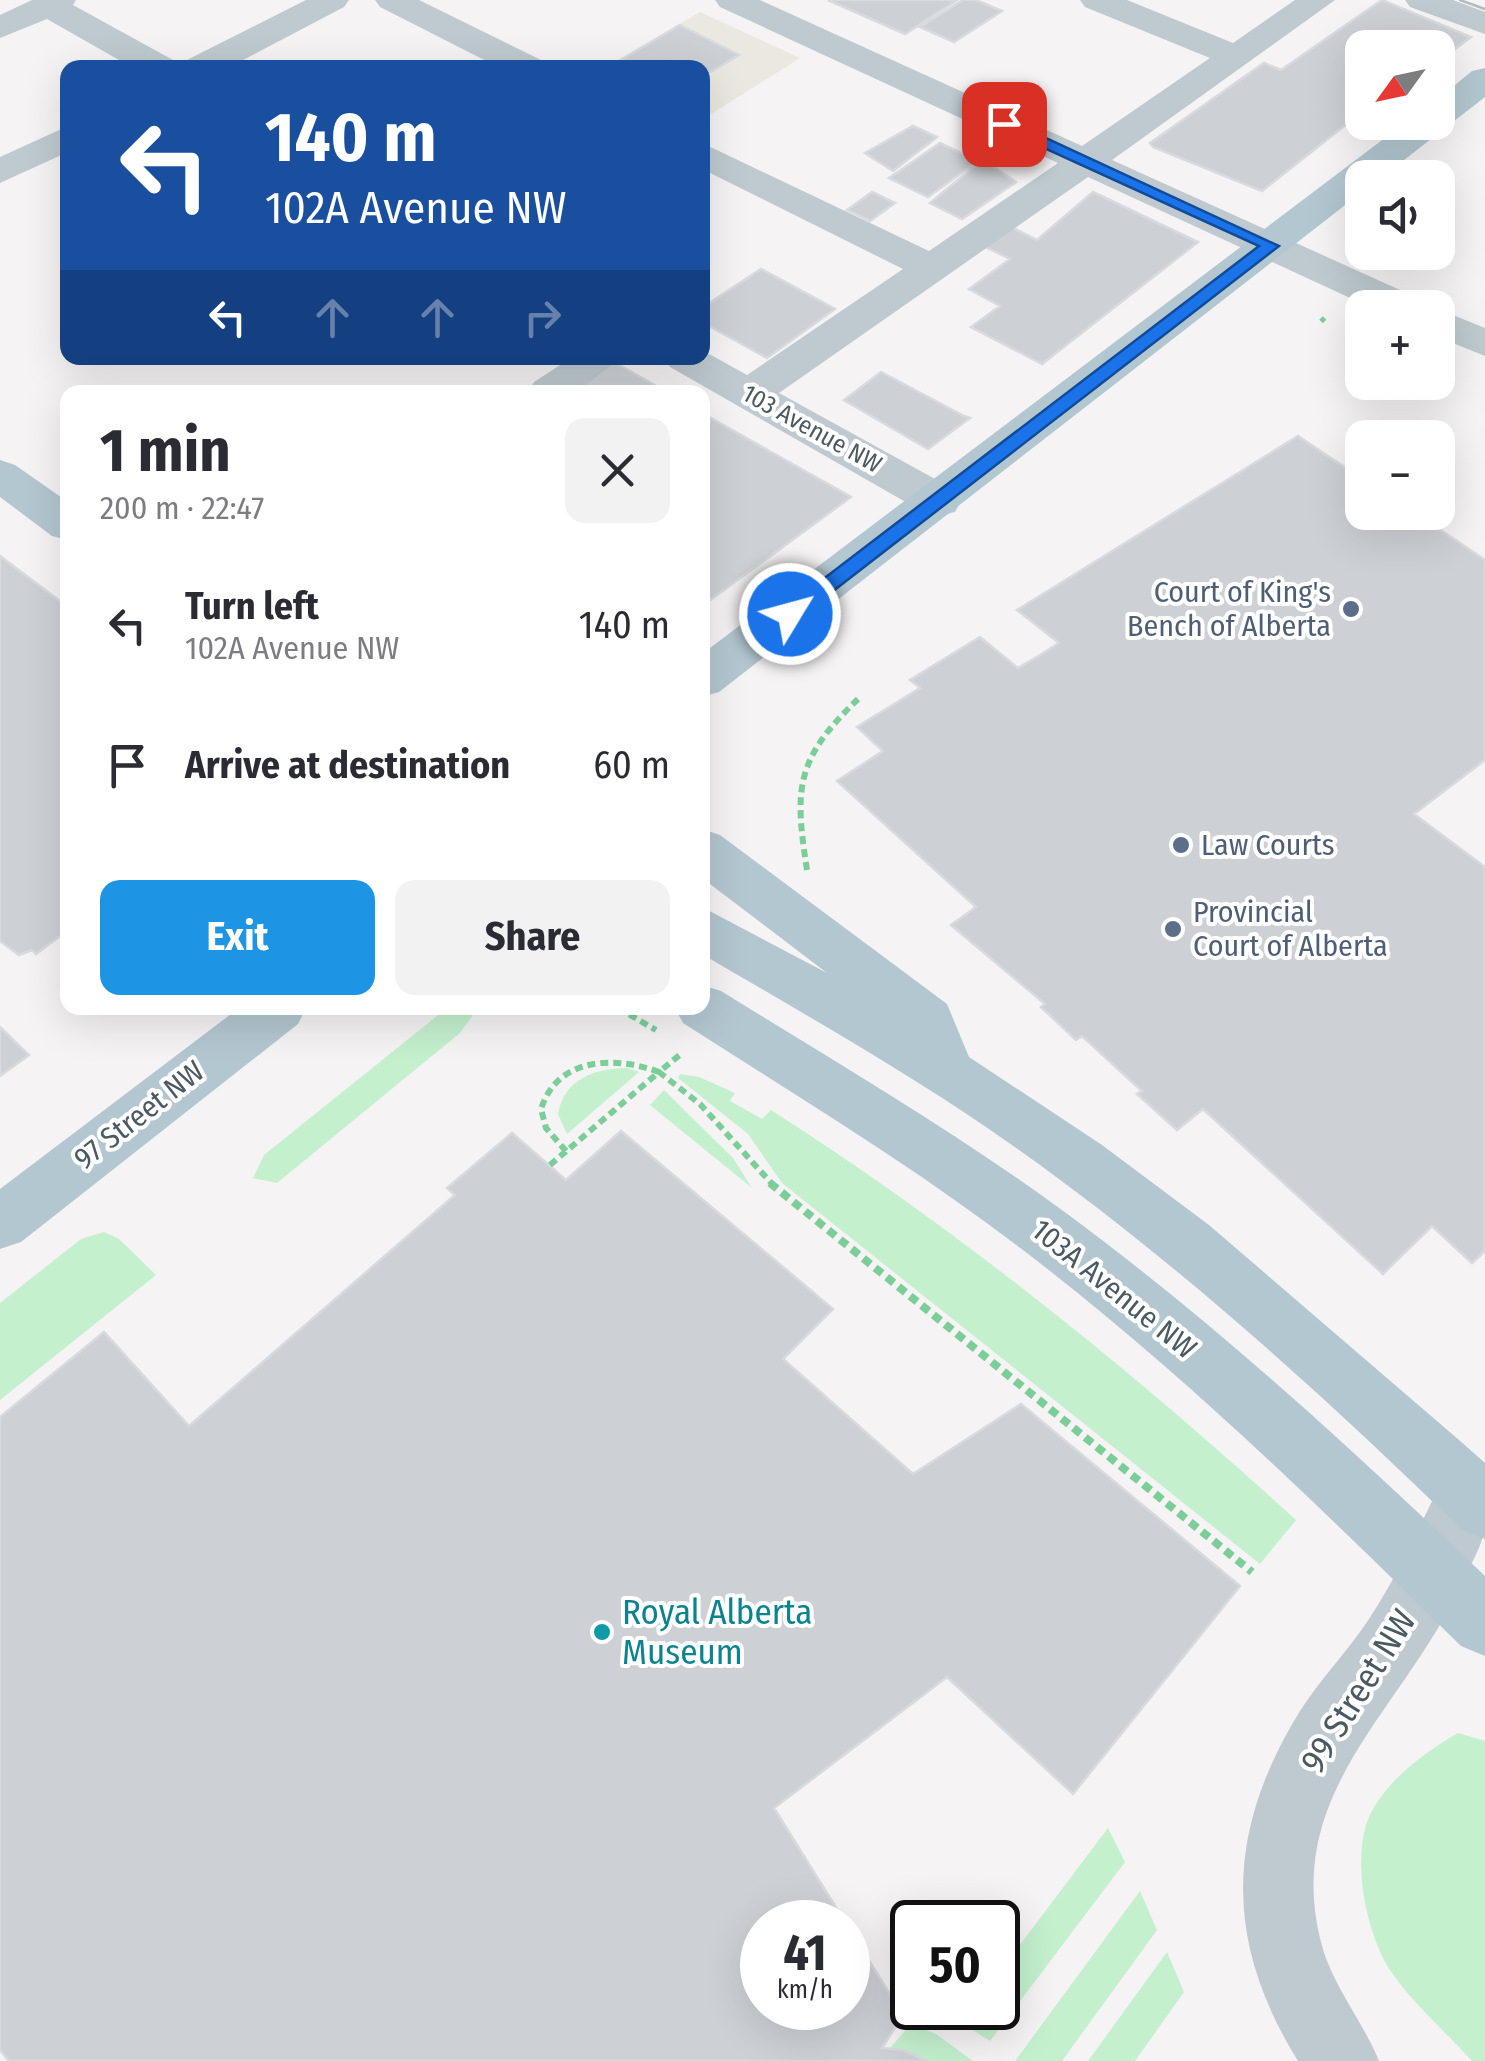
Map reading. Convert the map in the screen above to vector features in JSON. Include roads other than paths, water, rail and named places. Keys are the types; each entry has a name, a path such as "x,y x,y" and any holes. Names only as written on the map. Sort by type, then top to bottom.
{"main road":[{"path":"1455,103 1485,79"},
{"path":"710,674 1407,140"},
{"path":"0,476 60,519"},
{"path":"710,855 928,1020 946,1071"},
{"path":"710,933 946,1071 1081,1162 1241,1286 1358,1386 1478,1500"},
{"name":"97 Street NW","path":"0,1222 270,1015"},
{"name":"103A Avenue NW","path":"695,1028 934,1154 1044,1231 1227,1380 1485,1622"}],"street":[{"path":"216,60 332,0"},
{"path":"392,0 512,60"},
{"path":"732,0 1367,290"},
{"path":"1097,0 1234,56"},
{"path":"749,394 1318,0"},
{"path":"1422,0 1485,24"},
{"path":"0,28 53,3 147,60"},
{"path":"0,172 60,141"},
{"path":"710,158 929,266"},
{"path":"1455,330 1485,344"},
{"path":"559,385 589,365"},
{"name":"103 Avenue NW","path":"697,365 939,501"},
{"name":"99 Street NW","path":"1340,2061 1312,2020 1282,1941 1274,1871 1278,1836 1288,1804 1324,1736 1402,1630 1431,1570 1478,1500"}],"tram line":[{"path":"1460,0 1485,9"}],"place":[{"name":"Court of King's Bench of Alberta","path":"1351,609"},
{"name":"Law Courts","path":"1181,845"},
{"name":"Provincial Court of Alberta","path":"1173,929"},
{"name":"Royal Alberta Museum","path":"602,1632"}]}
